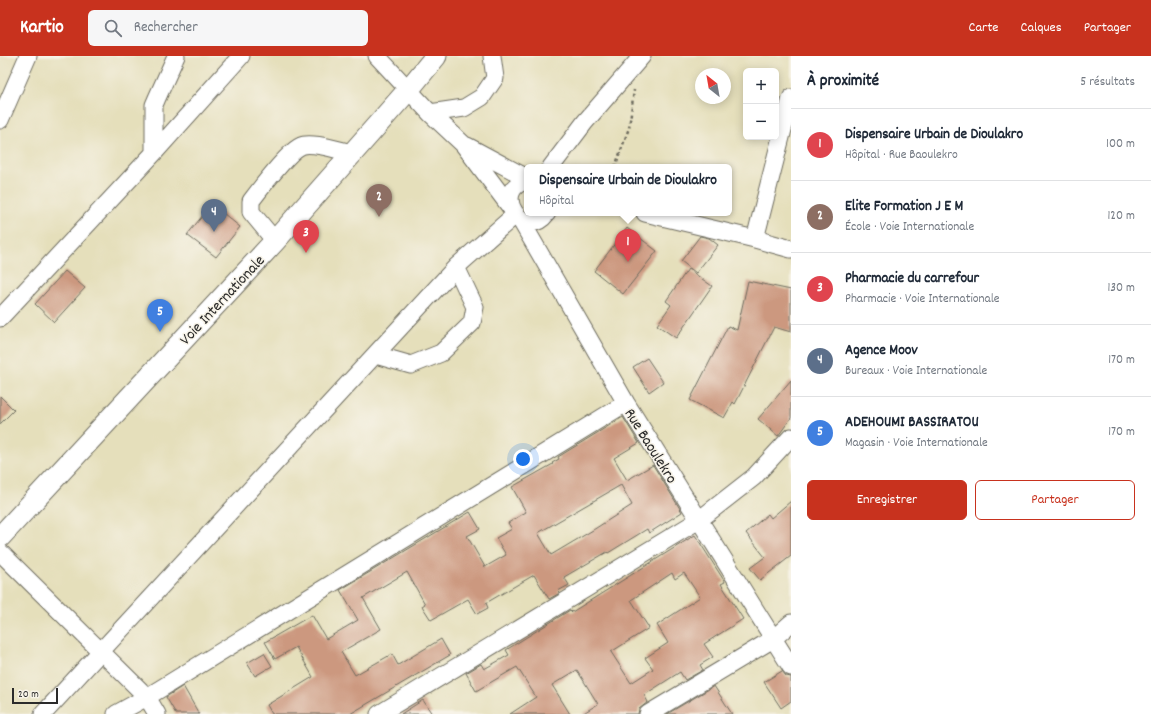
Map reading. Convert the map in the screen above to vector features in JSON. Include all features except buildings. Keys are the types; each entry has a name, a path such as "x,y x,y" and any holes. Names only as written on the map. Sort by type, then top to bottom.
{"main road":[{"name":"Voie Internationale","path":"0,537 275,241 409,89 436,56"}],"street":[{"path":"0,120 28,56"},
{"path":"154,153 154,105 176,56"},
{"path":"0,318 154,153 241,56"},
{"name":"Rue Baoulekro","path":"377,56 430,113 463,144 516,214 626,402 791,667"},
{"path":"430,113 464,108 482,97 495,78 492,56"},
{"path":"553,164 585,122 640,59"},
{"path":"755,239 791,98"},
{"name":"Rue Baoulekro","path":"463,144 524,176"},
{"path":"275,241 251,212 251,201 290,154 301,145 317,145 353,153"},
{"path":"524,182 514,189 510,198 516,214 526,221 539,220 544,216"},
{"path":"43,714 456,268 516,214"},
{"path":"658,216 791,249"},
{"path":"376,355 411,365 441,353 472,323 475,307 456,268"},
{"path":"116,714 626,402"},
{"path":"379,714 699,520 754,477 791,437"},
{"path":"0,552 147,696 157,714"},
{"path":"648,714 773,638 791,623"}],"path":[{"path":"616,164 628,128 640,59"}],"place":[{"name":"Elite Formation J E M","path":"379,217"},
{"name":"Agence Moov","path":"214,232"},
{"name":"Pharmacie du carrefour","path":"306,253"},
{"name":"Dispensaire Urbain de Dioulakro","path":"628,262"},
{"name":"ADEHOUMI BASSIRATOU","path":"160,332"}]}
